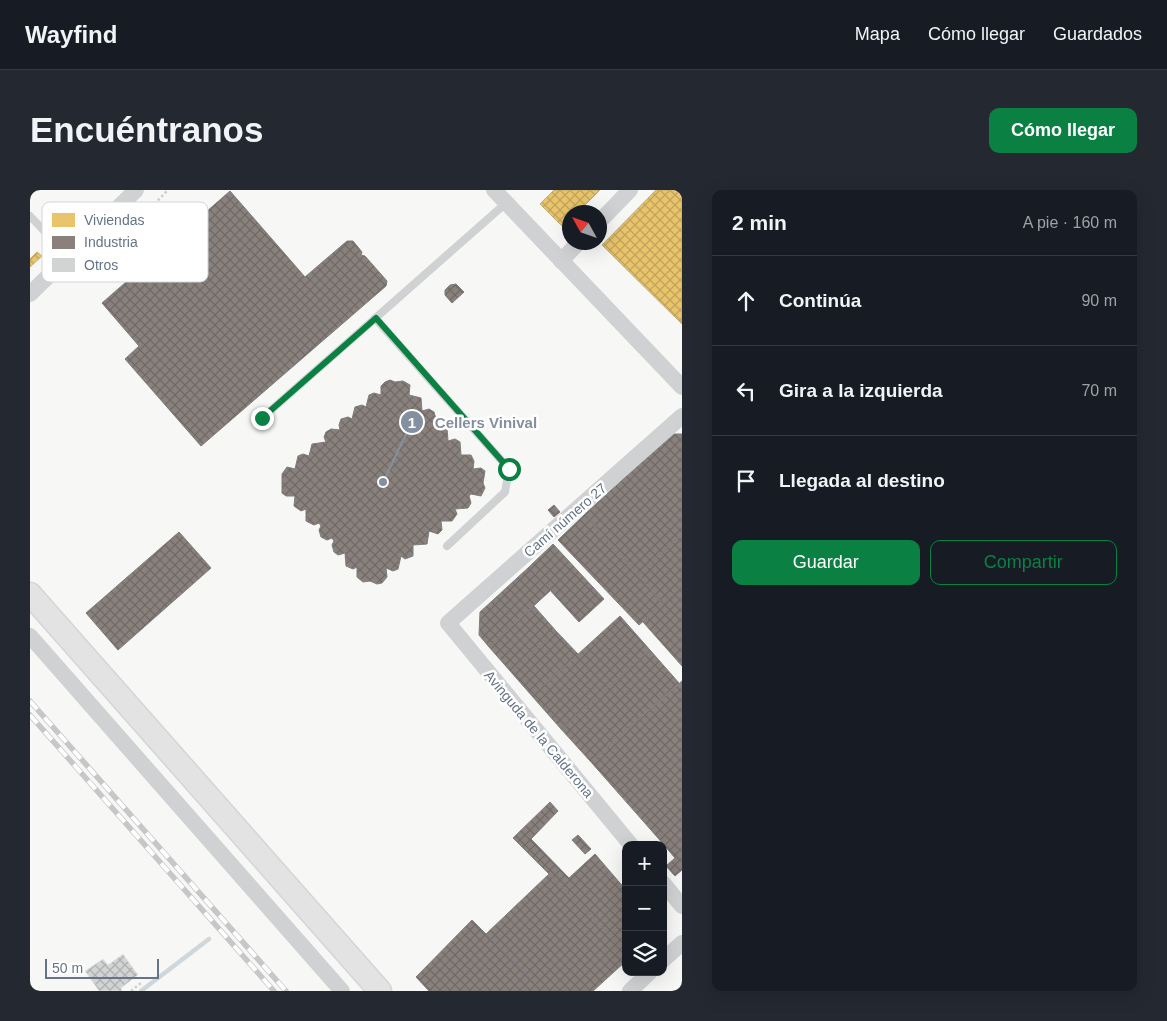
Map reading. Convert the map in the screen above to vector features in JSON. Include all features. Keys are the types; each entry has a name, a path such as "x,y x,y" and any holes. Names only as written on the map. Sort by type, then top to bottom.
{"main road":[{"path":"30,594 380,991"}],"street":[{"path":"125,202 136,190"},
{"path":"494,190 682,387"},
{"path":"607,215 630,190"},
{"path":"561,261 571,250"},
{"path":"30,294 46,282"},
{"name":"Camí número 27","path":"448,624 682,416"},
{"name":"Avinguda de la Calderona","path":"448,624 628,841"},
{"path":"30,636 342,991"},
{"path":"665,886 682,906"},
{"path":"667,956 682,943"},
{"path":"630,991 646,976"}],"lane":[{"path":"262,418 506,203"},
{"path":"30,216 42,231"},
{"path":"376,318 509,469 505,492 447,546"}],"path":[{"path":"156,202 168,190"},
{"path":"131,991 141,983"}],"building: Viviendas":[{"path":"554,190 600,190 585,205 562,205 562,226 540,204"},
{"path":"656,190 682,190 682,324 607,250 607,240"},
{"path":"37,252 42,256 30,267 30,259"}],"building: Industria":[{"path":"230,191 305,277 347,241 353,241 362,252 361,255 365,256 387,281 386,286 201,446 125,359 139,346 102,303 126,282 208,282 208,210"},
{"path":"456,284 464,292 452,303 445,295 445,290 450,285"},
{"path":"390,380 395,382 403,381 410,385 409,395 421,398 422,411 429,409 434,412 436,419 433,423 436,426 442,424 447,427 448,441 455,439 460,442 461,455 471,455 474,461 473,469 481,468 485,471 483,483 485,488 481,496 471,494 469,496 471,503 468,508 455,509 457,514 452,521 441,521 442,530 438,534 429,531 427,544 413,545 413,556 405,559 401,556 398,569 393,571 386,568 387,577 382,583 377,584 370,581 363,582 357,577 357,567 353,569 346,566 345,553 338,555 334,552 332,545 334,541 332,538 327,540 321,537 319,530 321,526 319,523 314,525 306,521 306,509 301,511 294,506 295,496 286,496 282,493 282,474 287,467 295,469 298,456 303,454 309,456 312,444 326,442 324,437 326,432 331,429 340,430 341,419 348,417 352,419 355,407 362,405 366,407 369,395 374,393 381,395 381,386"},
{"path":"672,434 682,434 682,534 638,575 585,514"},
{"path":"554,505 560,512 554,517 548,510"},
{"path":"585,514 663,604 639,625 558,540"},
{"path":"179,532 211,568 118,650 86,613"},
{"path":"682,534 682,586 663,604 638,575"},
{"path":"553,544 604,599 579,622 529,567"},
{"path":"529,567 551,590 489,647 479,635 480,612"},
{"path":"682,586 682,666 643,622"},
{"path":"534,606 556,631 511,672 489,647"},
{"path":"620,616 650,650 561,729 532,696"},
{"path":"556,631 578,654 532,696 511,672"},
{"path":"650,650 679,683 591,762 561,729"},
{"path":"682,681 682,816 658,838 591,762"},
{"path":"550,802 558,811 531,839 569,878 595,854 622,885 622,947 513,838"},
{"path":"682,816 682,870 675,876 667,865 675,858 667,849 667,841 661,841 658,838"},
{"path":"578,835 591,849 585,854 572,840"},
{"path":"549,874 622,947 622,965 593,991 543,991 486,934"},
{"path":"472,920 543,991 429,991 416,977"}],"building: Otros":[{"path":"123,954 138,975 121,988 122,991 99,991 85,971 103,959 108,965"}],"waterway":[{"path":"141,991 209,939"}],"railway":[{"path":"30,701 286,991"},
{"path":"30,715 274,991"}],"place":[{"name":"Cellers Vinival","path":"383,482"}],"route":[{"path":"262,418 376,318 509,469"}]}
